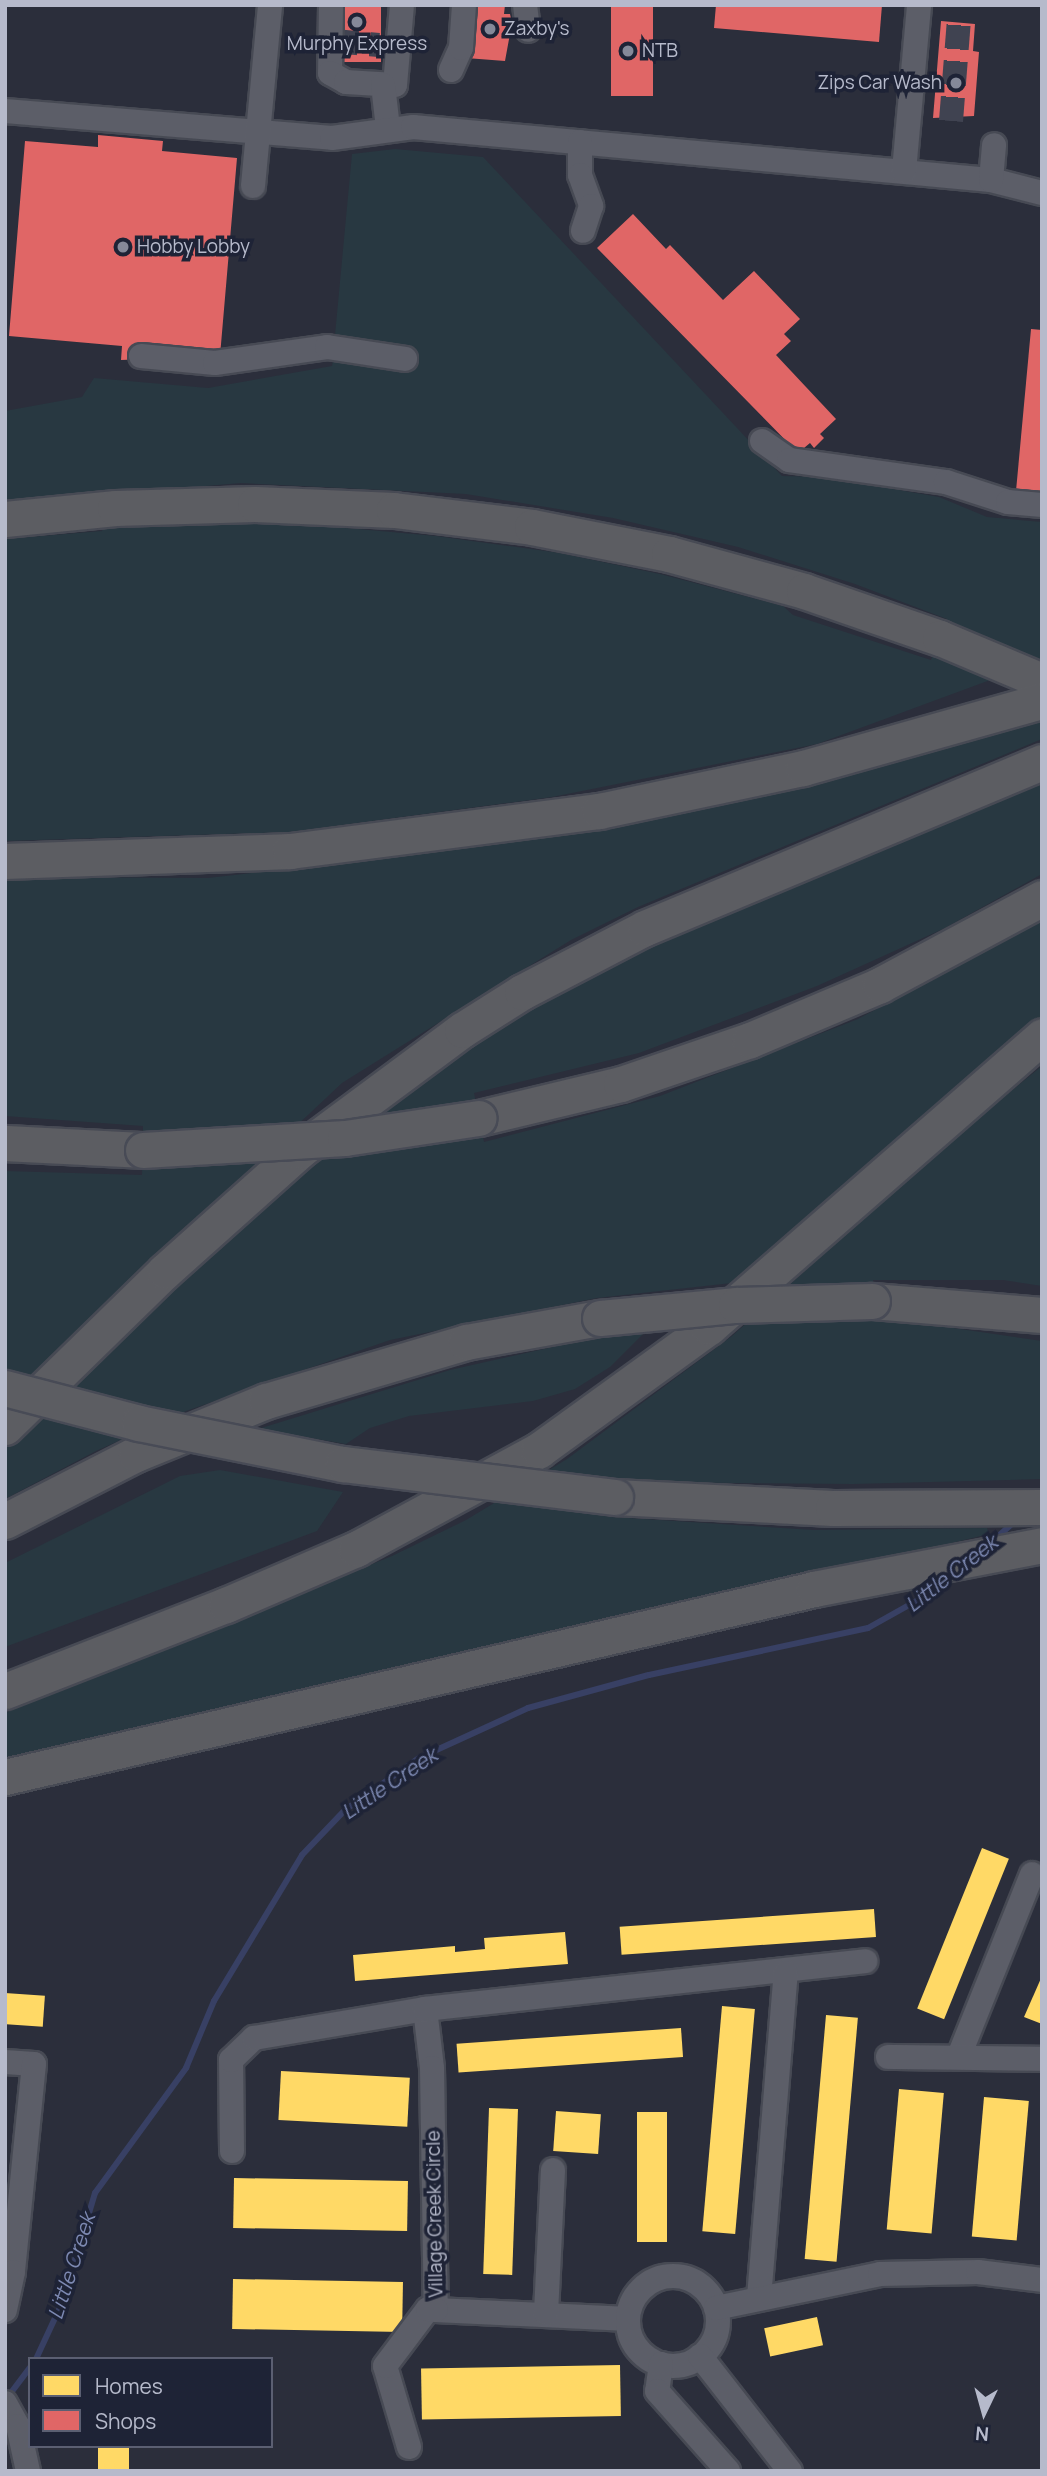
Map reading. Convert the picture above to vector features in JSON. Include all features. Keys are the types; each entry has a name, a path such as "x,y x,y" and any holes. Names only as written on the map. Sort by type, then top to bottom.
{"highway":[{"path":"5,519 116,508 255,503 463,518 681,557 804,591 940,638 1042,681"},
{"path":"5,861 290,851 586,813 803,768 1042,701"},
{"path":"5,1427 281,1166 386,1082 462,1030 522,992 645,928 1042,762"},
{"path":"5,1143 143,1150 291,1144 479,1118 621,1084 750,1040 880,985 1042,898"},
{"path":"5,1691 334,1559 531,1454 709,1327 1042,1036"},
{"path":"5,1521 136,1454 266,1401 466,1342 600,1318 736,1305 872,1301 1042,1315"},
{"path":"5,1388 139,1423 343,1464 615,1497 833,1508 1042,1507"},
{"path":"5,1777 801,1592 1042,1545"}],"street":[{"path":"253,186 270,5"},
{"path":"331,5 330,74 346,82 383,85 395,85 389,46 402,5"},
{"path":"451,70 461,48 464,5"},
{"path":"904,171 919,5"},
{"path":"383,85 388,128"},
{"path":"5,111 257,134 332,138 388,128 580,142 990,180 1042,193"},
{"path":"580,142 580,175 591,206 583,231"},
{"path":"990,180 994,145"},
{"path":"141,356 215,363 327,347 405,359"},
{"path":"762,441 789,460 946,482 1008,502 1042,505"},
{"path":"959,2056 1032,1874"},
{"path":"232,2151 232,2060 254,2038 425,2009 786,1973 865,1961"},
{"path":"759,2298 786,1973"},
{"name":"Village Creek Circle","path":"425,2009 432,2068 436,2310 546,2313 628,2319"},
{"path":"888,2057 1042,2059"},
{"path":"5,2062 34,2064 5,2310"},
{"path":"546,2313 552,2170"},
{"path":"716,2308 892,2273 978,2272 1042,2280"},
{"path":"667,2276 697,2283 716,2308 717,2329 701,2356 682,2364 661,2364 636,2347 628,2319 639,2291 667,2276"},
{"path":"409,2447 385,2366 428,2309 436,2310"},
{"path":"701,2356 790,2471"},
{"path":"661,2364 657,2391 728,2471"},
{"path":"5,2403 18,2426 29,2471"}],"shaded area":[{"path":"395,149 483,157 782,476 825,477 939,497 987,517 1042,522 1042,661 817,744 552,797 290,832 5,841 5,539 102,531 104,524 205,523 313,525 436,536 560,553 660,574 783,606 793,615 931,660 947,619 855,584 738,547 613,518 466,494 241,483 5,503 5,411 82,397 94,378 208,388 332,366 333,361 412,368 396,347 335,335 352,154"},
{"path":"1042,721 1042,739 638,907 571,940 342,1083 5,1400 5,1171 142,1175 143,1126 5,1116 5,877 208,878 493,845 858,772"},
{"path":"1042,779 1042,874 945,928 817,986 639,1053 474,1093 484,1142 660,1096 858,1019 1042,920 1042,1019 741,1282 597,1298 390,1340 186,1411 96,1451 5,1499 5,1444 244,1217 374,1106 512,1013 704,915"},
{"path":"1042,1066 1042,1286 1003,1280 873,1280 872,1316 1042,1341 1042,1479 853,1484 616,1482 613,1517 814,1530 987,1528 989,1534 5,1771 5,1713 392,1556 466,1520 567,1459 732,1336 964,1129"},
{"path":"646,1331 610,1367 575,1389 533,1401 409,1416 370,1428 346,1444 258,1429 450,1370 602,1336"},
{"path":"220,1470 343,1492 317,1531 5,1647 5,1563 180,1476"}],"building: Homes":[{"path":"982,1848 1009,1859 944,2019 917,2008"},
{"path":"874,1909 876,1937 622,1955 620,1927"},
{"path":"565,1932 568,1964 355,1981 353,1955 455,1946 455,1952 485,1949 484,1938"},
{"path":"1042,1976 1042,2024 1024,2017"},
{"path":"5,1993 45,1996 43,2027 5,2024"},
{"path":"722,2006 755,2009 735,2234 702,2231"},
{"path":"826,2015 858,2018 837,2262 805,2259"},
{"path":"681,2028 683,2057 459,2073 457,2044"},
{"path":"281,2071 410,2078 407,2127 278,2120"},
{"path":"899,2089 944,2093 932,2233 887,2229"},
{"path":"984,2097 1029,2101 1017,2240 972,2236"},
{"path":"489,2108 518,2109 512,2275 483,2274"},
{"path":"556,2111 601,2114 598,2154 553,2151"},
{"path":"637,2112 667,2112 667,2242 637,2242"},
{"path":"234,2178 408,2181 407,2231 233,2228"},
{"path":"233,2279 403,2282 402,2332 232,2329"},
{"path":"817,2317 823,2345 770,2357 764,2328"},
{"path":"620,2365 621,2416 422,2419 421,2368"},
{"path":"98,2448 129,2448 129,2471 98,2471"}],"building: Shops":[{"name":"Murphy Express","path":"340,5 381,5 381,62 340,62"},
{"name":"Zaxby's","path":"471,5 505,5 504,14 510,14 512,23 505,61 466,58"},
{"name":"NTB","path":"611,5 653,5 653,96 611,96"},
{"path":"716,5 882,5 879,42 714,28"},
{"name":"Zips Car Wash","path":"941,21 975,24 973,51 979,52 974,116 933,118"},
{"name":"Hobby Lobby","path":"98,135 163,141 162,151 237,158 220,356 121,360 122,346 9,336 25,141 98,147"},
{"path":"633,214 666,249 670,245 723,300 754,271 800,319 784,334 791,341 776,355 836,419 820,434 824,438 814,448 810,443 798,453 597,248"},
{"path":"1031,329 1042,330 1042,493 1016,491"}],"waterway":[{"name":"Little Creek","path":"994,1540 1017,1519"},
{"name":"Little Creek","path":"37,2357 62,2303 95,2193 186,2068 214,2001 302,1855 345,1810 419,1758 528,1708 649,1675 868,1628 936,1590 951,1576"},
{"name":"Little Creek","path":"7,2398 28,2371"}],"tunnel":[{"path":"951,121 959,19"},
{"path":"334,41 379,45"}],"place":[{"name":"Murphy Express","path":"357,22"},
{"name":"Zaxby's","path":"490,29"},
{"name":"NTB","path":"628,51"},
{"name":"Zips Car Wash","path":"956,83"},
{"name":"Hobby Lobby","path":"123,247"}]}
